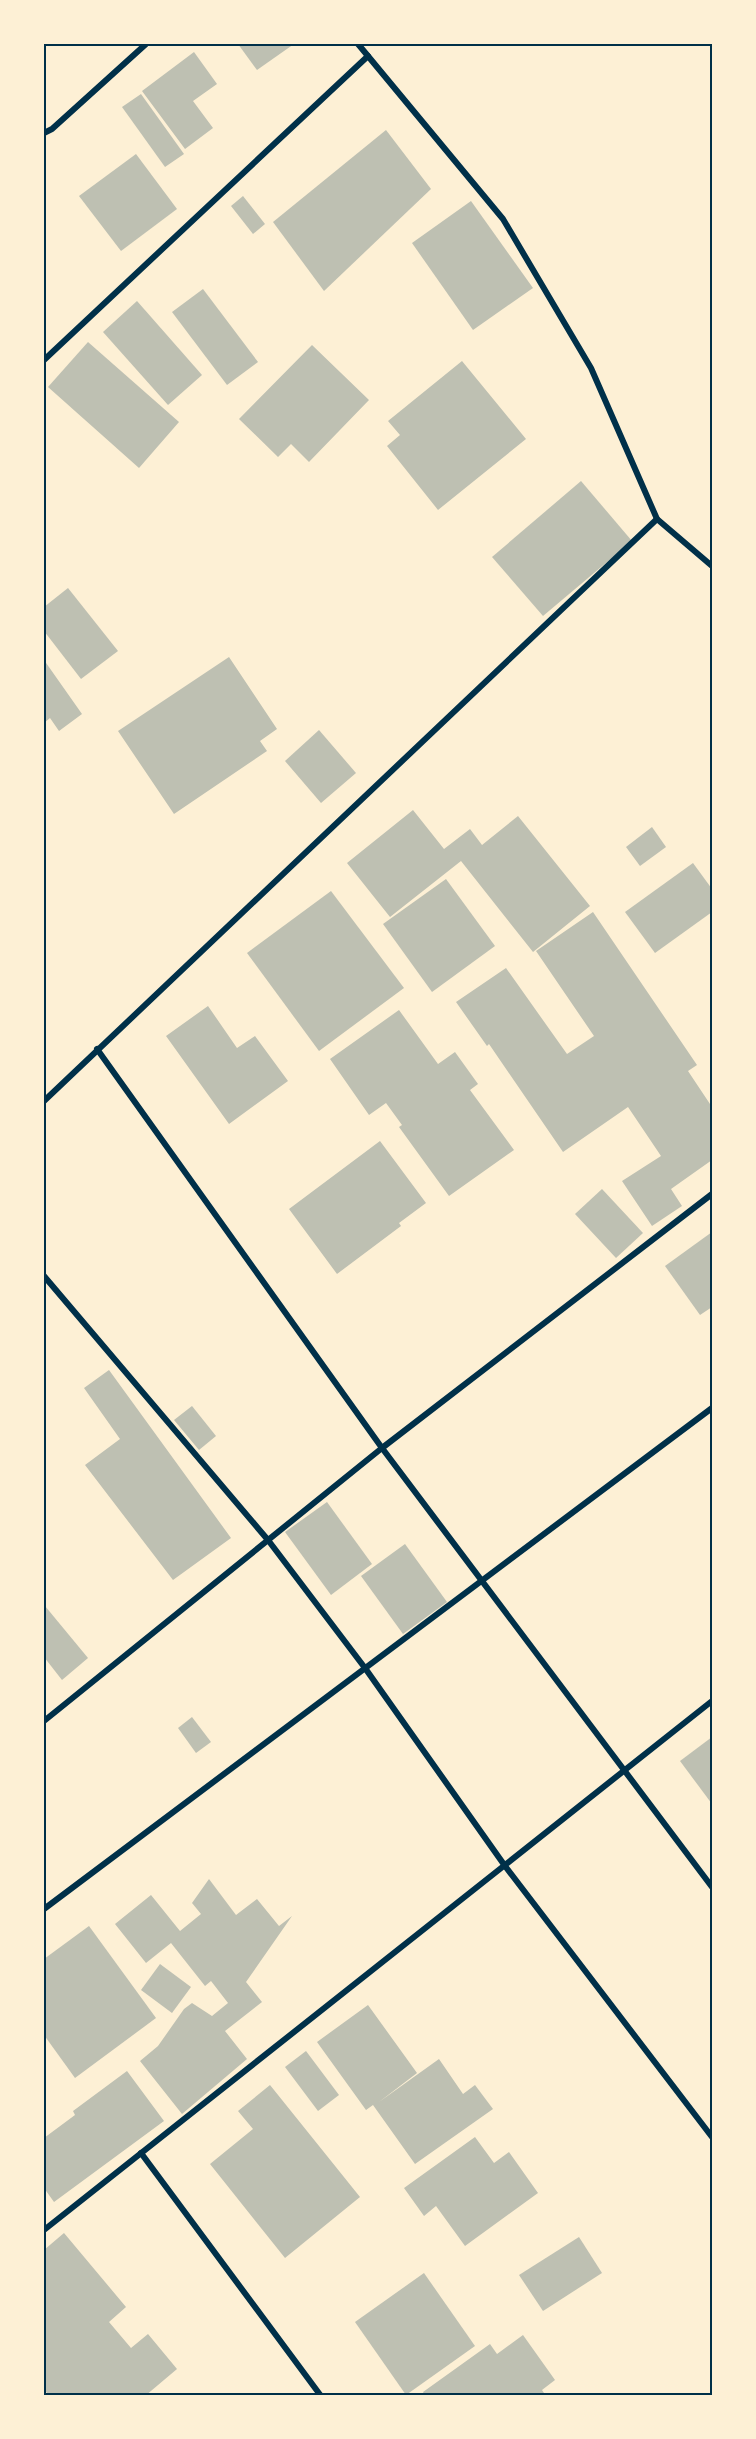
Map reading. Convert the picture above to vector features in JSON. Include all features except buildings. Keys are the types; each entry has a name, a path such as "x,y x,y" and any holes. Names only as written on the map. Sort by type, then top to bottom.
{"street":[{"path":"44,133 52,129 146,44"},
{"path":"358,44 503,219 591,368 657,519 712,566"},
{"path":"44,360 368,56"},
{"path":"44,1101 657,519"},
{"path":"97,1049 382,1448 712,1887"},
{"path":"44,1721 382,1448 712,1194"},
{"path":"44,1276 268,1540 365,1668 505,1866 712,2137"},
{"path":"44,1909 711,1411"},
{"path":"44,2230 712,1701"},
{"path":"141,2153 321,2396"}]}
